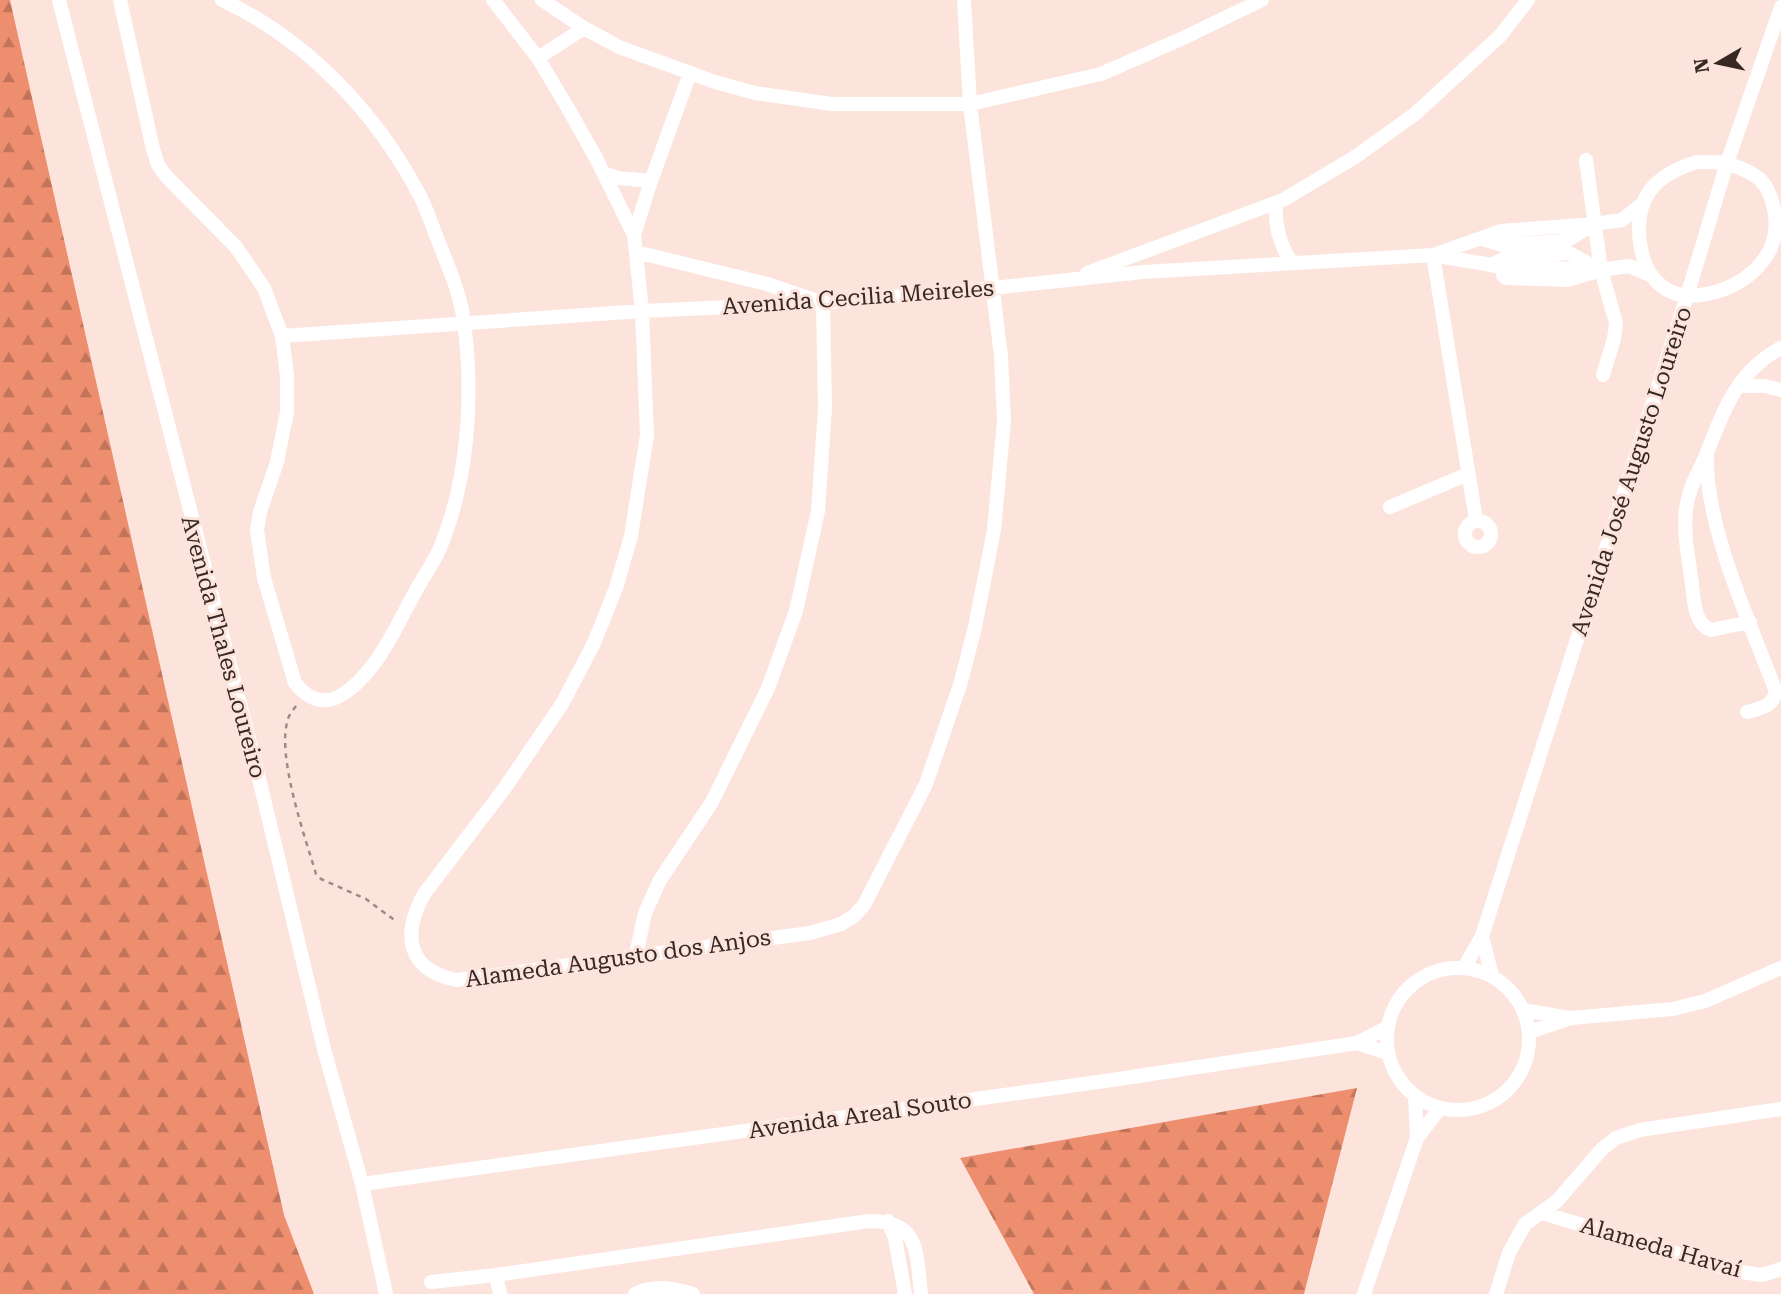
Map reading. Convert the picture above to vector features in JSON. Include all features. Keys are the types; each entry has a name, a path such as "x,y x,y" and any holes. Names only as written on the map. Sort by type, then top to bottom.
{"street":[{"name":"Avenida Thales Loureiro","path":"59,0 256,766 324,1049 362,1184 386,1294"},
{"path":"120,0 152,149 166,176 236,247 264,288 282,336 287,375 287,412 277,462 260,512 257,530 264,578 295,683 304,694 319,700 334,699 345,694 362,679 387,642 439,548 457,495 466,443 468,387 464,322 449,267 419,195 384,136 358,104 312,58 253,16 222,0"},
{"path":"410,933 414,913 424,894 504,789 562,704 594,643 616,588 631,536 647,435 642,311 634,235 604,173 538,58 493,0"},
{"path":"542,0 583,28 619,47 690,73 755,93 832,104 970,104 1101,74 1262,0"},
{"path":"964,0 970,104 993,288"},
{"path":"1066,280 1276,203 1355,157 1415,114 1500,36 1528,0"},
{"name":"Avenida José Augusto Loureiro","path":"1464,968 1482,936 1727,163 1781,7"},
{"path":"538,58 583,28"},
{"path":"634,235 690,73"},
{"path":"1586,160 1601,270 1616,323 1603,375"},
{"path":"1697,162 1727,163 1755,175 1776,194 1778,233 1771,247 1763,260 1739,284 1723,291 1687,296 1665,290 1650,275 1629,266 1601,270 1568,280 1548,249 1594,224 1622,220 1642,204 1663,177 1680,167 1697,162"},
{"path":"604,173 618,178 651,181"},
{"path":"1276,203 1276,231 1281,247 1292,263"},
{"path":"1642,204 1638,228 1643,258 1650,275"},
{"name":"Avenida Cecilia Meireles","path":"1433,255 1501,231 1548,249"},
{"path":"1548,249 1569,253 1601,270"},
{"name":"Avenida Cecilia Meireles","path":"282,336 642,311 823,303 1143,272 1433,255 1492,265 1506,278 1548,249"},
{"name":"Avenida Cecilia Meireles","path":"1492,265 1505,258 1548,249"},
{"path":"636,252 767,284 823,303 825,408 818,511 796,611 768,688 712,802 660,880 645,913 636,955"},
{"path":"1433,255 1476,520"},
{"name":"Alameda Augusto dos Anjos","path":"410,933 418,959 429,970 457,980 810,933 841,924 854,916 871,892 926,784 960,685 975,627 994,530 1004,421 1001,356 993,288"},
{"path":"1750,622 1712,630 1699,620 1694,605 1686,539 1686,511 1698,468 1707,452 1718,420 1738,386 1755,366 1781,348"},
{"path":"1738,386 1765,386 1781,390"},
{"path":"1707,452 1706,477 1711,502 1730,568 1775,689 1775,697 1766,706 1747,712"},
{"path":"1390,507 1468,474"},
{"path":"1482,936 1492,976"},
{"path":"1464,968 1492,976 1510,990 1523,1010 1530,1047 1520,1076 1505,1094 1485,1106 1470,1110 1440,1108 1415,1096 1401,1082 1388,1053 1388,1027 1395,1007 1407,990 1423,977 1443,969 1464,968"},
{"path":"1529,1032 1571,1018 1673,1009 1705,1001 1781,968"},
{"path":"1523,1010 1571,1018"},
{"name":"Avenida Areal Souto","path":"362,1184 1105,1081 1357,1043 1388,1027"},
{"name":"Avenida Areal Souto","path":"1357,1043 1388,1053"},
{"path":"1415,1096 1417,1138"},
{"path":"1364,1294 1417,1138 1440,1108"},
{"path":"1496,1294 1516,1238 1525,1224 1557,1201 1602,1149 1625,1133 1781,1109"},
{"name":"Alameda Havaí","path":"1542,1213 1735,1271 1762,1275 1781,1269"},
{"path":"431,1282 869,1221 888,1222 901,1227 910,1235 921,1294"},
{"path":"888,1222 895,1238 905,1294"},
{"path":"496,1275 499,1294"},
{"path":"635,1294 648,1287 693,1294"}],"path":[{"path":"304,694 288,718 285,734 286,754 292,787 316,874 321,879 366,899 410,933"}],"green space":[{"path":"0,0 10,0 284,1215 314,1294 0,1294"},
{"path":"1357,1088 1304,1294 1034,1294 960,1158"}]}
